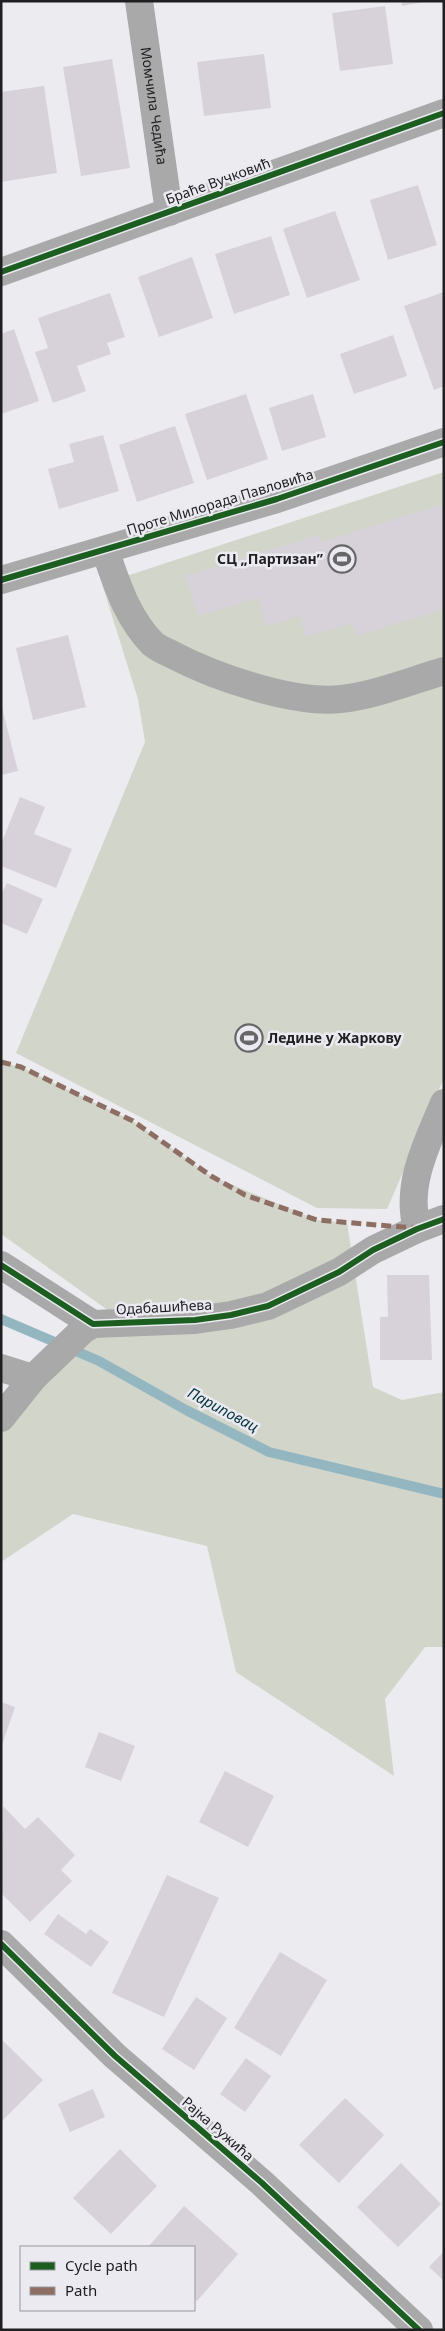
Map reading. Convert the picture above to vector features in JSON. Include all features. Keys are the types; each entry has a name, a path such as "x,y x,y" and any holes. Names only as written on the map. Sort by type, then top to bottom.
{"street":[{"name":"Момчила Чедића","path":"139,1 169,212"},
{"name":"Браће Вучковић","path":"1,272 444,113"},
{"name":"Проте Милорада Павловића","path":"1,580 277,499 444,442"},
{"path":"105,550 124,602 137,624 155,646 199,668 225,678 283,693 339,699 367,694 444,671"},
{"path":"417,1228 413,1212 418,1167 444,1103"},
{"name":"Одабашићева","path":"88,1327 194,1320 231,1315 268,1306 339,1272 374,1250 417,1228 444,1219"},
{"path":"1,1265 88,1327 33,1378 1,1418"},
{"path":"1,1368 33,1378"},
{"name":"Рајка Ружића","path":"1,1944 115,2056 262,2183 420,2330"}],"shaded area":[{"path":"444,472 444,1078 387,1209 317,1208 16,1053 145,742 138,699 102,584"},
{"path":"1,1062 21,1067 133,1121 211,1176 317,1220 347,1223 373,1387 402,1400 444,1392 444,1647 425,1647 385,1699 394,1776 236,1672 207,1546 73,1514 1,1562 1,1418 109,1311 1,1234"}],"building":[{"path":"401,1 424,1 424,2 402,6"},
{"path":"385,6 393,64 340,71 332,13"},
{"path":"264,54 271,108 204,116 197,62"},
{"path":"112,59 130,168 81,176 63,67"},
{"path":"44,86 57,173 1,182 1,92"},
{"path":"418,185 437,245 388,260 370,200"},
{"path":"335,211 360,280 307,298 283,229"},
{"path":"271,236 290,295 234,314 215,254"},
{"path":"192,257 213,318 159,337 138,277"},
{"path":"444,292 444,386 434,390 404,306"},
{"path":"110,293 125,337 107,343 111,354 77,366 86,391 53,403 35,352 48,348 38,318"},
{"path":"14,329 39,401 1,414 1,334"},
{"path":"393,335 407,376 354,394 340,354"},
{"path":"246,394 268,459 207,480 185,414"},
{"path":"313,394 326,437 282,451 269,408"},
{"path":"175,426 194,483 137,502 119,445"},
{"path":"103,435 119,491 59,509 48,469 74,462 69,444"},
{"name":"СЦ „Партизан”","path":"444,504 444,609 356,636 352,623 306,637 300,616 267,626 258,598 198,616 186,576 319,535 321,542"},
{"path":"68,635 86,707 33,720 16,648"},
{"path":"1,703 18,771 1,775"},
{"path":"20,797 45,807 34,834 72,849 56,888 1,866 1,844"},
{"path":"7,883 43,899 27,934 1,923 1,895"},
{"path":"387,1275 429,1275 432,1360 380,1360 380,1317 388,1317"},
{"path":"1,1702 15,1707 2,1745 1,1745"},
{"path":"99,1732 135,1746 121,1781 85,1767"},
{"path":"225,1771 274,1796 248,1847 199,1822"},
{"path":"3,1806 25,1829 38,1817 75,1855 61,1870 72,1881 30,1922 1,1893"},
{"path":"167,1875 219,1898 164,2017 112,1993"},
{"path":"58,1914 86,1934 90,1929 109,1942 91,1967 44,1934"},
{"path":"280,1952 327,1980 281,2056 234,2028"},
{"path":"196,1997 227,2018 194,2070 162,2049"},
{"path":"1,2039 43,2080 1,2122"},
{"path":"246,2058 271,2076 245,2112 220,2094"},
{"path":"93,2089 105,2117 70,2132 58,2104"},
{"path":"345,2098 384,2135 339,2183 299,2145"},
{"path":"120,2149 157,2186 111,2234 73,2198"},
{"path":"401,2163 441,2204 398,2247 357,2207"},
{"path":"184,2206 238,2254 197,2301 195,2300 195,2246 149,2246"},
{"path":"444,2251 444,2281 429,2267"}],"waterway":[{"name":"Париповац","path":"1,1319 99,1361 186,1410 269,1452 444,1494"}],"marked path":[{"path":"1,1062 21,1067 133,1121 211,1176 245,1195 317,1220 414,1228"}],"cycle path":[{"path":"1,272 444,113"},
{"path":"1,580 277,499 444,442"},
{"path":"1,1265 93,1324 195,1320 231,1315 268,1306 339,1272 373,1250 417,1229 444,1219"},
{"path":"1,1944 115,2056 262,2183 419,2330"}],"place":[{"name":"СЦ „Партизан”","path":"342,559"},
{"name":"Ледине у Жаркову","path":"249,1038"}]}
